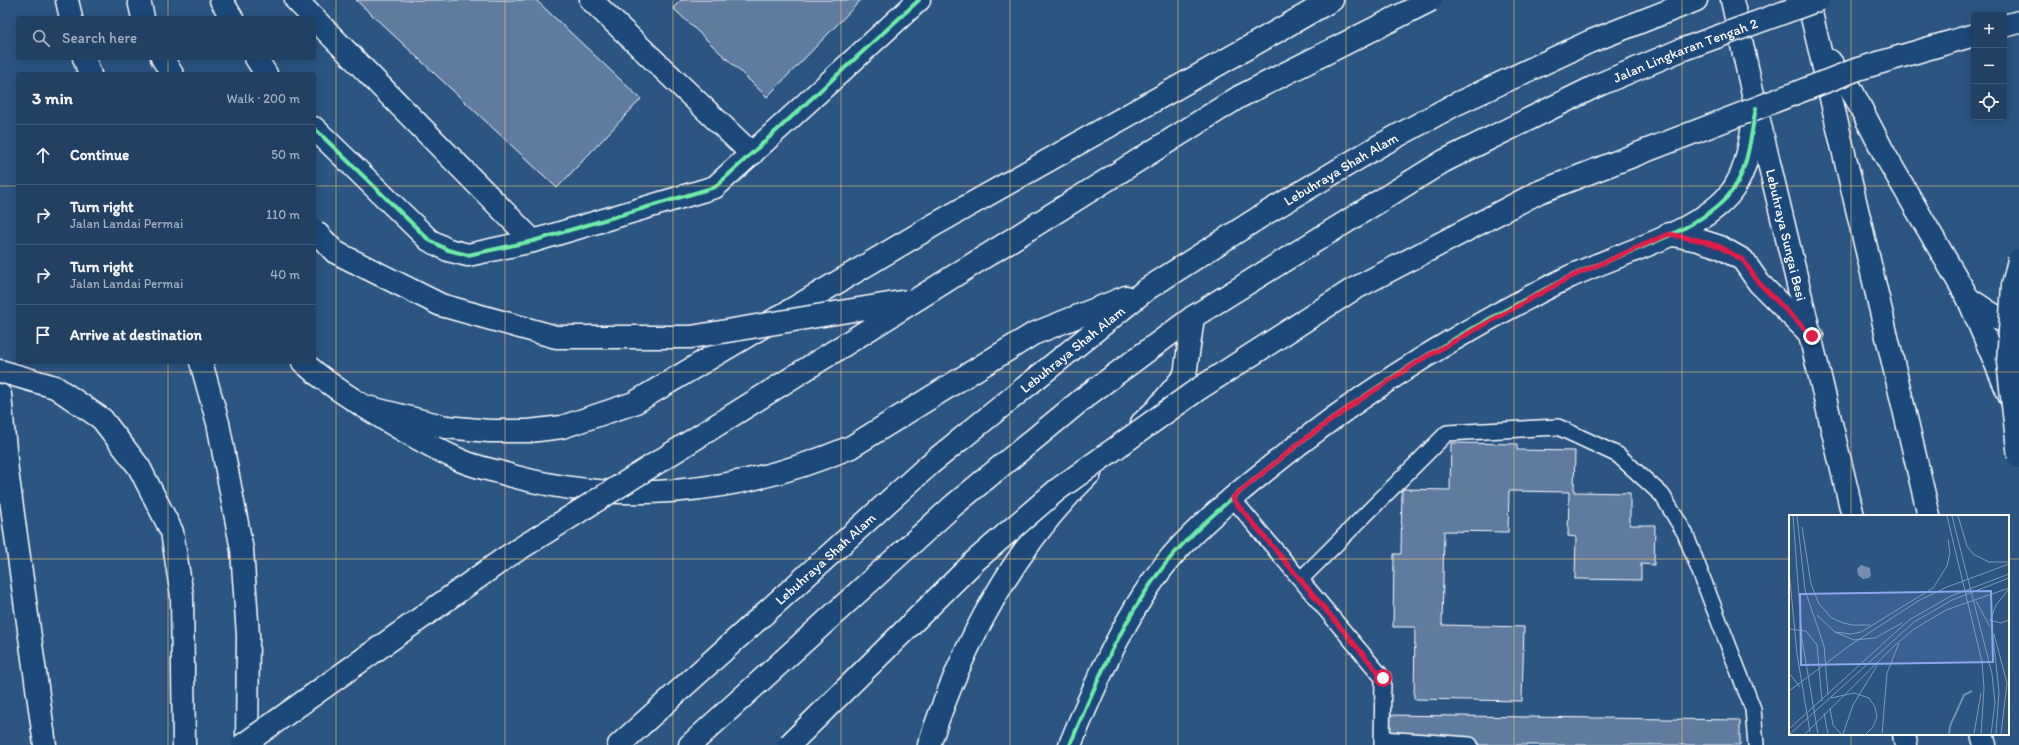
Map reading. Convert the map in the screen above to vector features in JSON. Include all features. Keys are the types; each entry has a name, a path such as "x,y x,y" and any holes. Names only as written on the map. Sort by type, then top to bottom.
{"main road":[{"path":"67,0 71,16"},
{"path":"139,0 143,16"},
{"path":"221,0 231,16"},
{"path":"296,0 312,16"},
{"path":"591,0 752,154"},
{"path":"316,130 429,240 448,250 468,255 533,241 715,187 919,0"},
{"path":"363,406 446,427 489,431 529,431 562,427 634,403 934,225 1332,0"},
{"path":"243,745 505,558 1239,96 1431,0"},
{"name":"Lebuhraya Shah Alam","path":"619,745 930,464 1147,289 1263,215 1377,147 1468,98 1589,42 1696,0"},
{"name":"Lebuhraya Sungai Besi","path":"1732,0 1756,108 1812,336 1853,515"},
{"path":"1808,0 1929,515"},
{"name":"Jalan Lingkaran Tengah 2","path":"1193,317 1444,161 1598,85 1681,50 1818,0"},
{"path":"316,20 533,241"},
{"path":"2007,25 2019,22"},
{"path":"789,745 976,560 1058,490 1197,390 1352,290 1539,192 1858,69 1971,36"},
{"path":"1819,46 1850,89 1885,155 1968,298 2015,409"},
{"path":"85,60 89,72"},
{"path":"163,60 171,72"},
{"path":"257,60 265,72"},
{"path":"1070,745 1093,690 1142,598 1172,557 1232,498 1302,441 1358,401 1424,358 1568,278 1669,234 1706,215 1728,196 1740,178 1746,159 1756,108"},
{"path":"316,232 336,252 441,305 556,337 691,337 918,299"},
{"path":"1669,234 1698,240 1720,247 1743,260 1759,283 1812,336"},
{"path":"2019,260 2013,285 2008,362 2019,457"},
{"path":"306,364 363,406 415,438 462,461 512,476 561,488 615,492 663,491 740,482 777,474 851,447 1033,334 1147,289"},
{"path":"1968,298 2001,320 2019,326"},
{"path":"690,745 954,505 1085,398 1193,317"},
{"path":"929,745 964,654 995,597 1029,546 1059,505 1156,410 1185,375 1193,317"},
{"path":"202,364 218,423 242,550 248,635 247,745"},
{"path":"0,371 55,387 102,419 139,467 172,532 182,596 184,745"},
{"path":"0,395 7,471 45,745"},
{"path":"805,745 812,722"},
{"path":"1904,735 1906,745"},
{"path":"1982,735 1985,745"}],"lane":[{"path":"1301,579 1447,433 1558,427 1618,455 1662,495 1685,533 1753,709 1756,745"},
{"path":"1232,498 1383,678 1382,742 1470,745"}],"building":[{"path":"356,0 536,0 641,99 557,188"},
{"path":"681,0 861,0 767,97 673,8"},
{"path":"1451,443 1517,444 1517,450 1575,451 1574,492 1630,493 1630,525 1655,525 1654,565 1641,564 1641,580 1575,579 1576,537 1568,536 1569,492 1509,491 1508,532 1444,531 1442,625 1524,627 1522,701 1414,699 1415,627 1393,627 1394,554 1401,554 1402,489 1450,490"},
{"path":"1387,715 1740,720 1740,745 1387,745"}],"cycle path":[{"path":"316,130 429,240 448,250 468,255 533,241 715,187 919,0"},
{"path":"1070,745 1102,671 1127,622 1141,599 1172,556 1207,520 1304,440 1339,414 1413,364 1528,298 1587,269 1674,233 1713,210 1735,187 1745,166 1756,108"}],"route":[{"path":"1383,678 1232,498 1255,478 1302,441 1358,401 1424,358 1568,278 1669,234 1698,240 1720,247 1743,260 1759,283 1812,336"}]}
